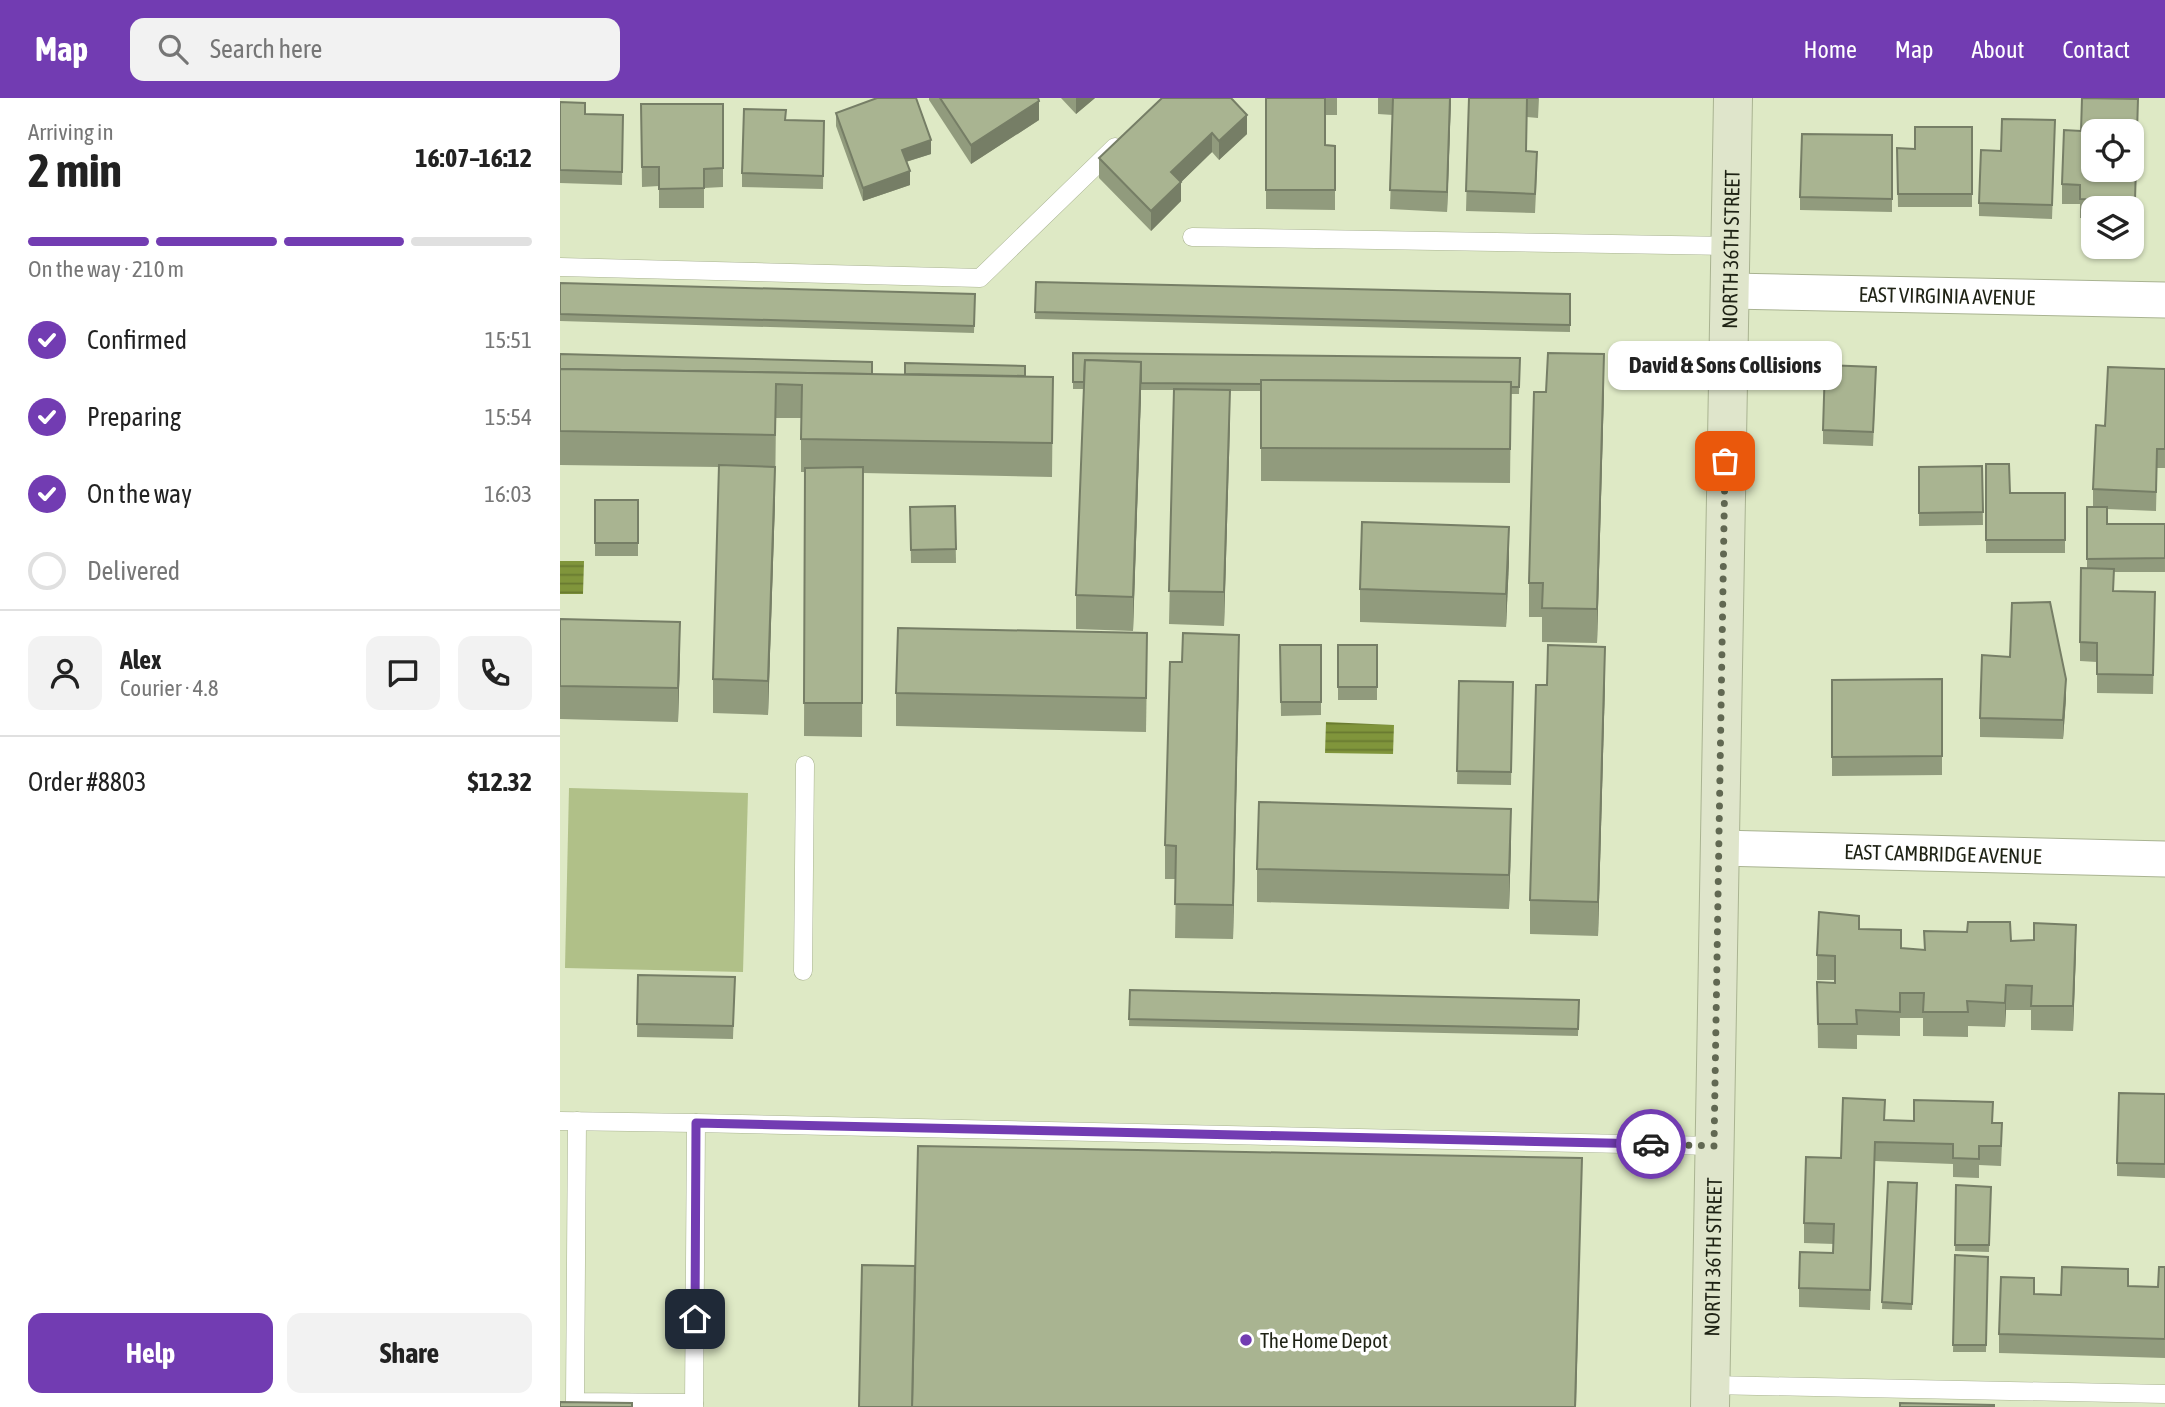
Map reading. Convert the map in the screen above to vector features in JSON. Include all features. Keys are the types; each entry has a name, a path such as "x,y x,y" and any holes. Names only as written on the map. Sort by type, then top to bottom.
{"main road":[{"name":"NORTH 36TH STREET","path":"1710,1396 1733,98"}],"street":[{"name":"EAST VIRGINIA AVENUE","path":"1730,291 2165,300"},
{"name":"EAST CAMBRIDGE AVENUE","path":"1719,848 2165,859"}],"lane":[{"path":"560,267 980,278 1126,136"},
{"path":"1192,237 1730,246"},
{"path":"803,971 805,765"},
{"path":"696,1123 694,1405 575,1402 569,1121 696,1123 1714,1146"},
{"path":"1710,1396 2165,1394"}],"shaded area":[{"path":"560,561 584,561 583,594 560,594"},
{"path":"1326,722 1394,725 1393,754 1325,753"},
{"path":"569,788 748,793 743,972 565,968"}],"building":[{"path":"877,98 916,98 931,140 902,150 910,171 863,188 836,113"},
{"path":"940,98 1038,98 1039,101 971,145"},
{"path":"1162,98 1231,98 1247,115 1219,141 1212,133 1171,172 1181,182 1151,211 1099,158"},
{"path":"1266,98 1325,98 1325,145 1335,146 1335,190 1266,190"},
{"path":"1393,98 1450,98 1447,192 1390,190"},
{"path":"1469,98 1527,98 1526,151 1537,152 1535,194 1466,191"},
{"path":"2082,98 2138,99 2137,119 2081,119"},
{"path":"560,102 585,103 585,114 623,115 622,172 560,170"},
{"path":"641,104 723,104 723,168 704,169 704,188 659,189 659,167 642,167"},
{"path":"744,109 786,110 785,120 824,121 823,176 742,173"},
{"path":"2002,119 2055,120 2052,205 1979,203 1981,150 2001,151"},
{"path":"1915,127 1972,127 1972,194 1898,194 1897,148 1915,149"},
{"path":"2064,130 2081,131 2081,182 2136,182 2135,196 2081,196 2080,199 2080,185 2062,184"},
{"path":"1802,134 1892,135 1892,199 1800,197"},
{"path":"1036,282 1570,294 1570,325 1035,312"},
{"path":"560,283 975,294 974,326 560,314"},
{"path":"1073,353 1520,358 1519,387 1511,387 1511,382 1261,380 1261,384 1141,383 1141,362 1085,360 1084,382 1073,382"},
{"path":"1548,353 1604,354 1597,609 1542,608 1543,583 1529,583 1534,392 1546,392"},
{"path":"560,354 872,362 872,374 560,369"},
{"path":"1085,360 1141,362 1133,597 1076,595"},
{"path":"905,363 1025,366 1025,376 905,374"},
{"path":"1825,365 1876,367 1873,432 1823,430"},
{"path":"2108,367 2165,369 2165,449 2157,449 2156,492 2093,489 2096,425 2105,426"},
{"path":"560,369 1053,377 1052,443 801,439 802,385 776,384 775,435 560,431"},
{"path":"1261,380 1511,382 1510,449 1261,448"},
{"path":"1174,389 1230,390 1224,592 1169,591"},
{"path":"1986,464 2009,464 2010,493 2065,493 2065,540 1986,540"},
{"path":"719,465 775,467 768,681 713,679"},
{"path":"1982,466 1983,512 1919,513 1919,467"},
{"path":"863,467 862,703 804,703 805,468"},
{"path":"595,500 638,500 638,543 595,543"},
{"path":"955,506 956,549 911,550 910,507"},
{"path":"2087,507 2107,507 2107,524 2165,524 2165,558 2087,559"},
{"path":"1362,522 1509,527 1506,594 1360,589"},
{"path":"2081,568 2114,569 2113,591 2155,592 2153,675 2097,674 2097,643 2080,642"},
{"path":"2050,602 2066,679 2063,720 1980,718 1982,655 2010,657 2012,603"},
{"path":"560,619 680,622 678,688 560,686"},
{"path":"898,628 1147,633 1146,698 896,693"},
{"path":"1183,633 1239,635 1233,905 1175,904 1176,846 1165,845 1170,662 1182,662"},
{"path":"1280,645 1321,645 1321,702 1281,702"},
{"path":"1338,645 1377,645 1377,687 1338,687"},
{"path":"1548,645 1605,647 1598,902 1530,900 1536,685 1547,685"},
{"path":"1942,679 1942,756 1832,757 1832,680"},
{"path":"1459,681 1513,682 1511,772 1457,771"},
{"path":"1259,802 1511,809 1509,875 1257,869"},
{"path":"1819,912 1859,916 1859,929 1901,930 1901,948 1925,950 1924,931 1967,932 1968,922 2010,922 2011,941 2034,940 2034,923 2076,925 2073,1006 2031,1006 2032,986 2006,985 2005,1003 1967,1001 1968,1012 1923,1012 1924,993 1900,993 1900,1012 1856,1010 1857,1024 1818,1024 1817,982 1835,983 1835,956 1817,955"},
{"path":"638,975 735,977 733,1026 637,1024"},
{"path":"1130,990 1579,1000 1578,1029 1129,1019"},
{"path":"2119,1093 2165,1094 2165,1164 2117,1163"},
{"path":"1843,1098 1885,1100 1884,1120 1914,1121 1914,1100 1993,1102 1992,1123 2002,1123 2001,1146 1979,1146 1979,1159 1953,1158 1953,1144 1875,1142 1870,1290 1799,1288 1800,1252 1833,1253 1834,1224 1804,1223 1806,1157 1841,1158"},
{"name":"The Home Depot","path":"918,1146 1582,1158 1575,1407 912,1407"},
{"path":"1888,1182 1917,1183 1912,1304 1882,1302"},
{"path":"1956,1185 1991,1187 1989,1245 1955,1245"},
{"path":"1955,1255 1988,1257 1986,1345 1953,1345"},
{"path":"862,1265 915,1266 912,1407 859,1407"},
{"path":"2062,1267 2128,1269 2128,1286 2158,1287 2159,1267 2165,1267 2165,1339 1999,1334 2001,1277 2034,1278 2034,1294 2061,1295"},
{"path":"560,1402 632,1403 632,1407 560,1407"},
{"path":"1900,1403 1994,1405 1994,1407 1900,1407"}],"way so far":[{"path":"1651,1144 1714,1146 1725,461"}],"place":[{"name":"David & Sons Collisions","path":"1725,461"},
{"name":"The Home Depot","path":"1246,1340"}],"route":[{"path":"695,1319 696,1123 1651,1144"}]}
